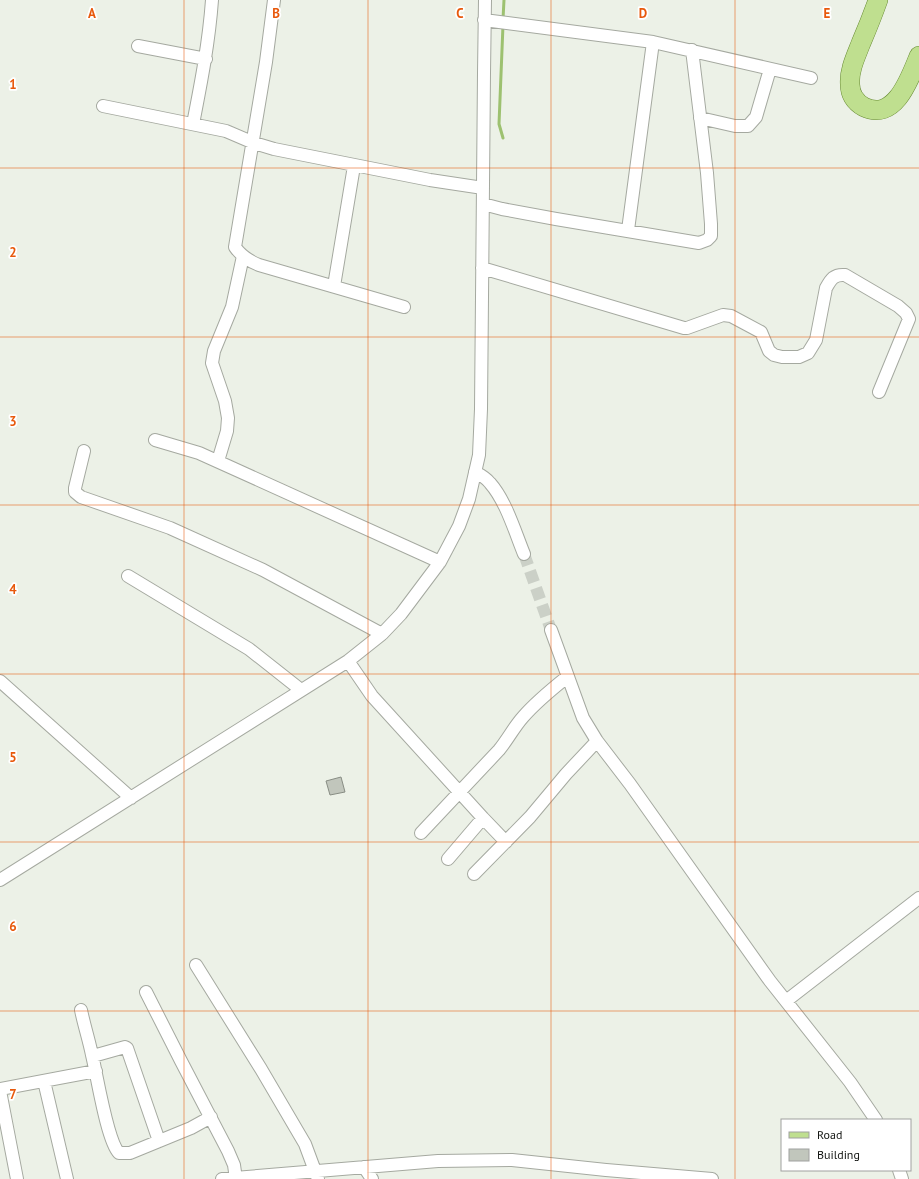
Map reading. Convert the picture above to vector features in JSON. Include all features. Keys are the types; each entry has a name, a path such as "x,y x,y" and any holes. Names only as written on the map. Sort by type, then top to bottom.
{"main road":[{"path":"878,0 852,70 850,87 854,98 860,104 869,109 879,110 888,107 896,100 906,85 919,56"}],"street":[{"path":"193,124 206,59 212,0"},
{"path":"274,0 254,143 235,247 243,256 259,265 404,307"},
{"path":"0,880 348,661 382,634 401,614 440,562 459,526 469,499 479,455 481,433 485,0"},
{"path":"484,20 653,42 692,50 770,70 811,78"},
{"path":"628,230 653,42"},
{"path":"138,46 206,59"},
{"path":"483,204 502,209 699,243 707,240 711,236 711,224 707,173 692,50"},
{"path":"700,118 735,126 748,126 756,117 770,70"},
{"path":"103,106 226,131 254,143 274,149 354,166 483,188"},
{"path":"334,286 354,166"},
{"path":"218,461 227,431 228,418 225,401 212,363 214,351 232,306 243,256"},
{"path":"482,268 684,328 723,315 731,316 761,332 769,352 782,357 799,357 808,353 816,340 828,285 832,278 838,274 845,275 898,306 906,313 909,319 879,392"},
{"path":"155,440 199,453 218,461 440,562"},
{"path":"84,450 75,488 75,492 81,496 170,528 263,570 382,634"},
{"path":"475,472 486,478 499,497 524,554"},
{"path":"128,576 249,649 301,690"},
{"path":"551,630 583,718 597,741 630,784 770,981 850,1082 875,1119"},
{"path":"348,661 372,696 506,842"},
{"path":"421,832 508,740 531,707 567,677"},
{"path":"0,681 131,798"},
{"path":"474,874 506,842 597,741"},
{"path":"448,859 483,818"},
{"path":"786,1001 919,898"},
{"path":"196,965 261,1069 305,1144 317,1176"},
{"path":"146,992 228,1150 234,1164 236,1179"},
{"path":"80,1010 93,1056 110,1135 115,1149 119,1153 125,1154 159,1141 191,1128 211,1117"},
{"path":"93,1056 125,1047 127,1048 159,1141"},
{"path":"17,1179 0,1090 96,1071"},
{"path":"44,1081 67,1179"},
{"path":"222,1179 317,1176 364,1167 438,1162 512,1160 712,1179"},
{"path":"364,1167 372,1179"}],"building":[{"path":"341,777 345,792 330,795 326,781"}],"waterway":[{"path":"503,19 504,0"},
{"path":"503,25 499,124 503,138"}],"tunnel":[{"path":"524,554 551,630"}]}
